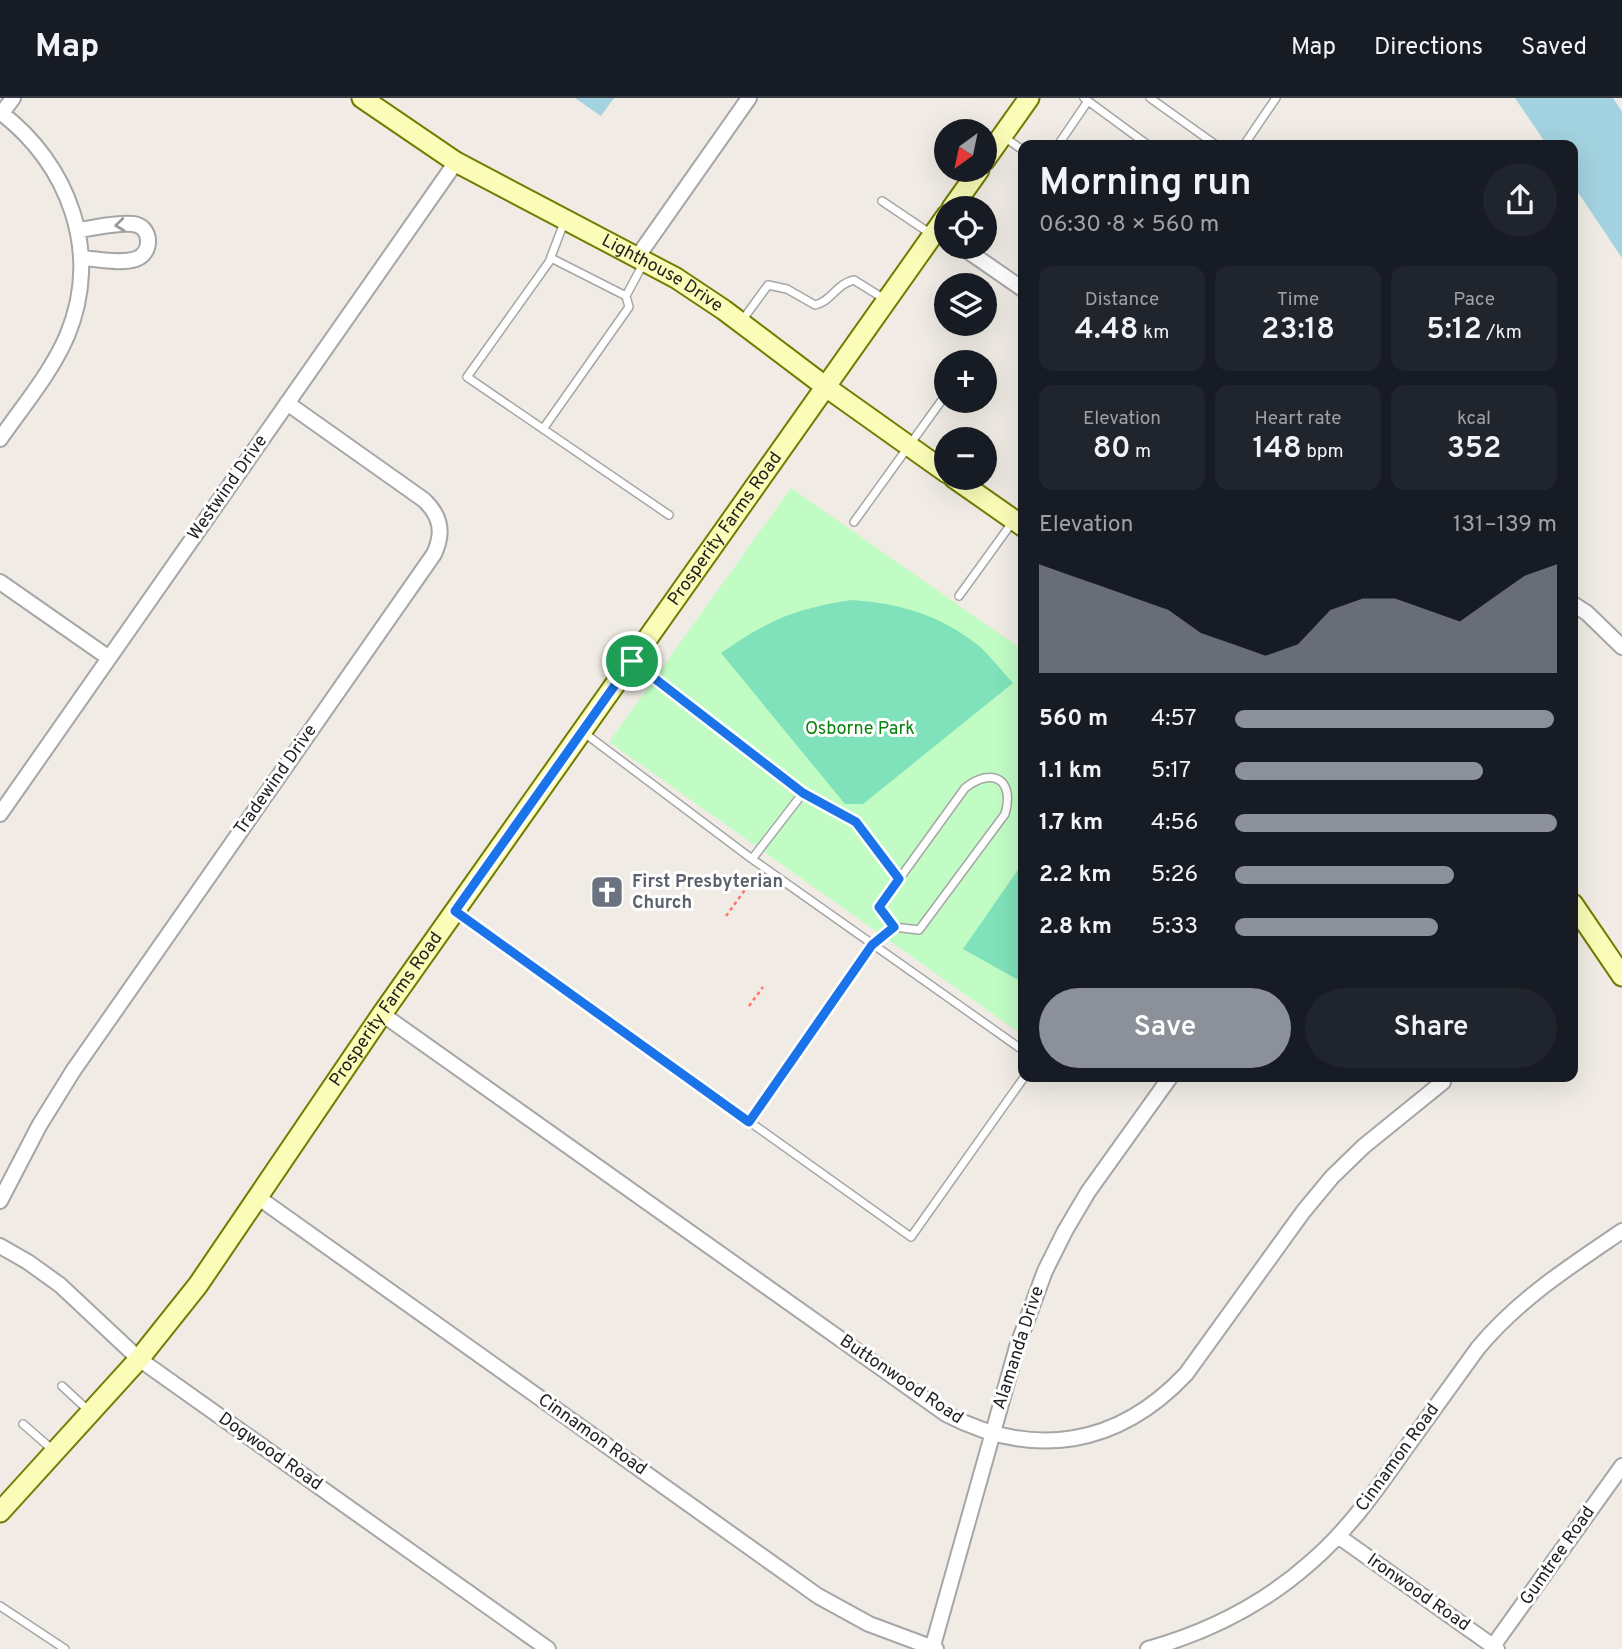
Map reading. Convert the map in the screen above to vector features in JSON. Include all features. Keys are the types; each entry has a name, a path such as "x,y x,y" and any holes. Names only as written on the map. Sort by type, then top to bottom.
{"street":[{"path":"0,439 50,369 68,334 80,284 81,258 78,230 67,195 53,167 23,131 1,113 13,98"},
{"name":"Lighthouse Drive","path":"362,98 456,162 676,278 934,463"},
{"path":"642,258 749,98"},
{"path":"998,143 1027,99"},
{"name":"Westwind Drive","path":"0,814 456,162"},
{"path":"78,230 132,224 141,226 147,233 149,243 140,258 130,261 81,258"},
{"name":"Prosperity Farms Road","path":"0,1512 139,1359 198,1285 455,911 934,238"},
{"path":"979,259 1018,286"},
{"name":"Tradewind Drive","path":"0,1201 39,1126 73,1071 434,554 439,543 441,531 438,520 433,509 424,500 288,403"},
{"path":"972,490 1018,521"},
{"path":"0,582 109,658"},
{"path":"1578,607 1622,647"},
{"path":"1578,911 1622,976"},
{"name":"Buttonwood Road","path":"383,1014 946,1414 992,1435 1044,1442 1095,1434 1125,1422 1168,1393 1186,1374 1303,1212 1332,1177 1364,1146 1443,1082"},
{"name":"Alamanda Drive","path":"933,1649 1017,1347 1045,1271 1088,1192 1167,1082"},
{"name":"Cinnamon Road","path":"259,1198 818,1596 869,1625 933,1649"},
{"name":"Cinnamon Road","path":"1148,1649 1174,1642 1215,1625 1253,1605 1311,1562 1338,1536 1375,1492 1494,1328 1543,1285 1622,1231"},
{"name":"Dogwood Road","path":"0,1246 60,1285 139,1359 548,1649"},
{"name":"Gumtree Road","path":"1495,1648 1622,1465"},
{"name":"Ironwood Road","path":"1338,1536 1495,1648"}],"lane":[{"path":"1150,98 1209,140"},
{"path":"1247,140 1276,98"},
{"path":"1061,140 1086,100 1142,140"},
{"path":"1003,136 1018,147"},
{"path":"883,201 934,226"},
{"path":"565,220 551,258 467,377 668,515"},
{"path":"551,258 626,296"},
{"path":"543,429 629,307 626,296 642,258"},
{"path":"741,323 768,285 787,289 815,306 824,303 843,283 854,280 887,301"},
{"path":"854,522 934,411"},
{"path":"959,596 1018,527"},
{"path":"632,661 803,793 752,859"},
{"path":"582,732 761,866 1018,1047"},
{"path":"749,1122 872,945 894,927 919,930 1005,814 1008,792 1001,782 991,777 977,778 965,788 879,907 894,927"},
{"path":"455,911 911,1237 1022,1082"},
{"path":"62,1386 90,1412"},
{"path":"23,1424 55,1452"},
{"path":"0,1606 65,1649"}],"path":[{"path":"803,793 856,822 899,879"},
{"path":"726,916 761,866"},
{"path":"749,1006 763,987"}],"green space":[{"name":"Osborne Park","path":"791,488 1018,647 1018,1032 609,742"},
{"path":"851,600 886,604 919,612 950,626 979,646 1013,683 863,804 845,804 721,653 768,624 814,607"},
{"path":"1018,870 1018,980 963,949"}],"water":[{"path":"575,98 614,98 601,116"},
{"path":"1515,98 1613,98 1622,112 1622,258 1578,192 1578,140 1544,140"}],"place":[{"name":"First Presbyterian Church","path":"607,892"}],"route":[{"path":"632,661 803,793 856,822 899,879 879,907 894,927 872,945 749,1122 455,911 632,661"}]}
